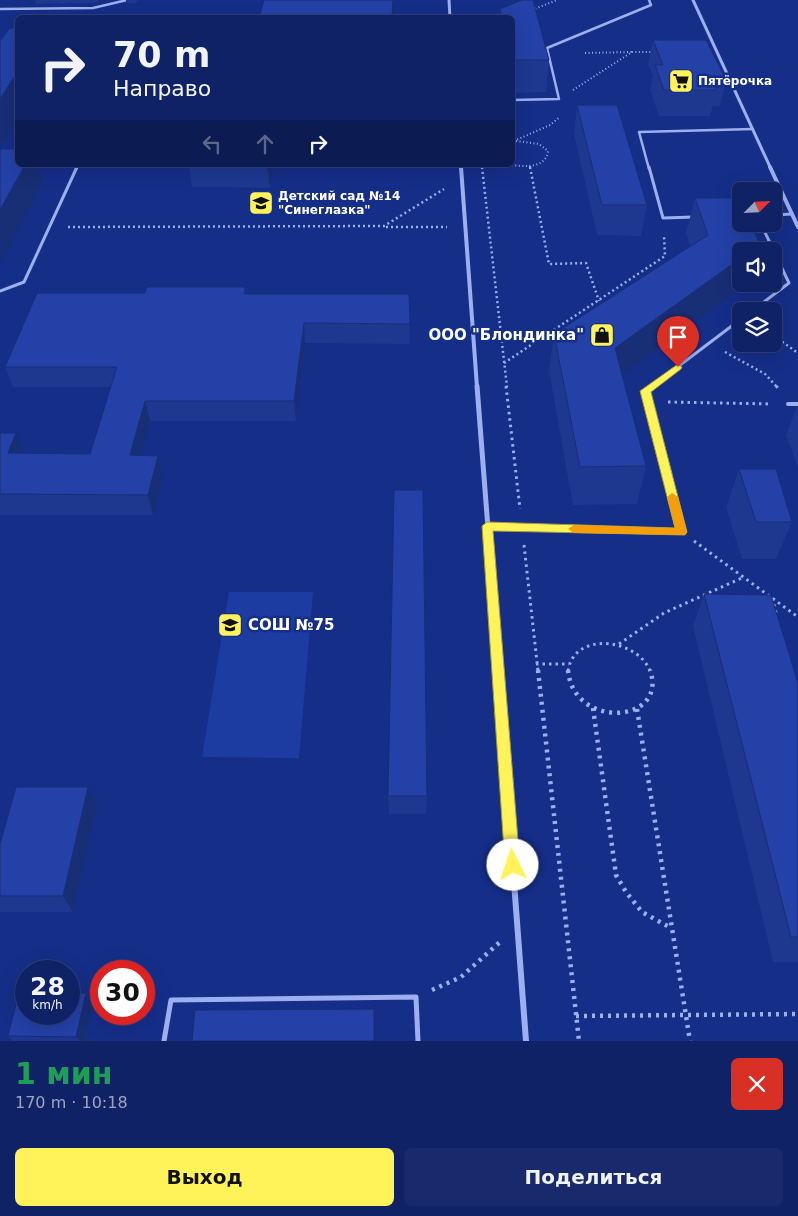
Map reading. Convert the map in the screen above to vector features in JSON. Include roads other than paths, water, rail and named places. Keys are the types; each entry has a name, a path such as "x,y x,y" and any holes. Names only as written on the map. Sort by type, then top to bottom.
{"street":[{"path":"449,0 450,15"},
{"path":"693,0 798,226"},
{"path":"461,167 526,1041"}],"lane":[{"path":"0,8 93,8 127,0"},
{"path":"515,100 559,99 547,48 651,5 649,0"},
{"path":"702,217 663,218 639,132 753,130"},
{"path":"0,292 24,282 77,167"},
{"path":"782,215 792,214"},
{"path":"764,302 789,283 766,232"},
{"path":"487,526 681,532 646,391 732,326"},
{"path":"788,404 798,404"},
{"path":"164,1041 170,1000 416,997 418,1041"}],"place":[{"name":"Пятёрочка","path":"681,81"},
{"name":"Детский сад №14 \"Синеглазка\"","path":"261,203"},
{"name":"ООО \"Блондинка\"","path":"602,335"},
{"name":"СОШ №75","path":"230,625"}]}
